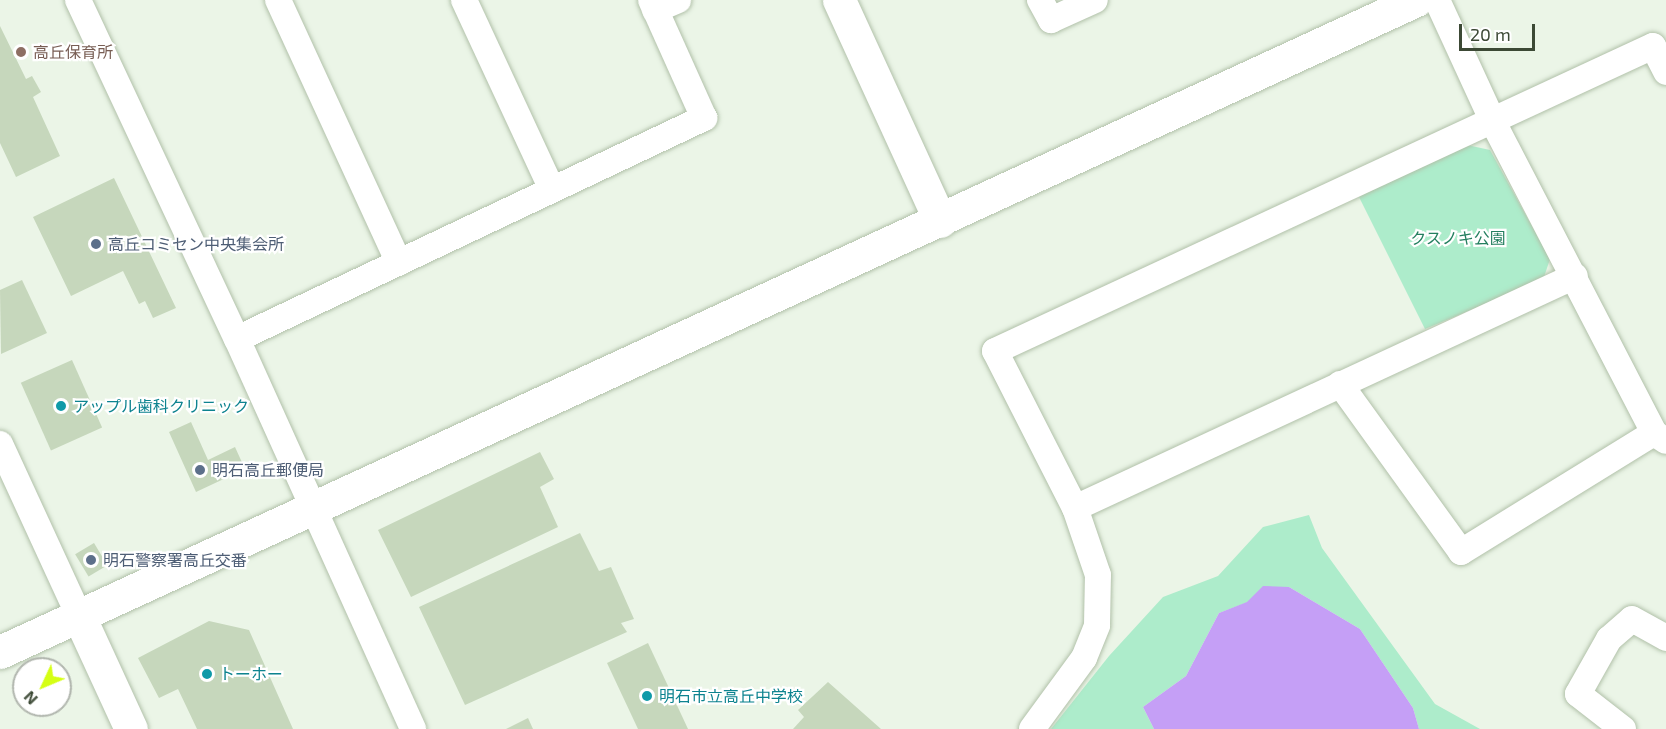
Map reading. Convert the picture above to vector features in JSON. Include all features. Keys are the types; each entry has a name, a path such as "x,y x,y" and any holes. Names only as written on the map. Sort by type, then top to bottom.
{"street":[{"path":"78,0 237,339 413,729"},
{"path":"278,0 399,263"},
{"path":"464,0 552,190"},
{"path":"839,0 940,221"},
{"path":"1040,0 1051,20 1095,0"},
{"path":"0,652 313,510 1416,0"},
{"path":"1340,384 1461,552 1660,437 1494,122 1437,0"},
{"path":"237,339 704,118 661,3"},
{"path":"1032,729 1084,658 1097,624 1098,575 1075,508 995,351 1345,186 1494,122 1653,46 1666,72"},
{"path":"1075,508 1575,276"},
{"path":"0,444 131,729"},
{"path":"1623,729 1578,694 1609,639 1632,619 1666,638"}],"green space":[{"name":"クスノキ公園","path":"1458,143 1490,150 1550,259 1543,280 1425,329 1359,197"},
{"path":"1309,515 1322,548 1435,704 1480,729 1419,729 1413,708 1360,629 1289,587 1219,613 1186,676 1143,707 1154,729 1051,729 1109,656 1163,597 1218,576 1263,527"}],"shaded area":[{"path":"1263,586 1289,587 1360,629 1413,708 1419,729 1154,729 1143,707 1186,676 1219,613 1247,602"}],"building":[{"path":"0,26 26,79 32,76 41,92 33,97 60,156 16,177 0,143"},
{"name":"高丘コミセン中央集会所","path":"114,178 176,308 153,318 145,301 139,304 123,271 71,296 33,217"},
{"path":"22,280 47,333 1,354 0,290"},
{"name":"アップル歯科クリニック","path":"72,360 102,428 51,450 21,383"},
{"path":"191,422 208,460 235,447 245,469 196,492 169,432"},
{"path":"540,452 554,479 540,487 558,527 411,597 378,530"},
{"path":"580,533 599,571 611,567 634,619 621,623 627,632 465,705 419,607"},
{"path":"94,543 107,565 89,577 75,554"},
{"name":"トーホー","path":"209,621 249,630 293,729 197,729 178,689 159,698 138,658"},
{"name":"明石市立高丘中学校","path":"648,643 688,729 638,729 607,663"},
{"path":"828,682 881,729 793,729 804,717 798,710"},
{"path":"528,718 533,729 506,729"}],"place":[{"name":"高丘保育所","path":"21,52"},
{"name":"高丘コミセン中央集会所","path":"96,244"},
{"name":"アップル歯科クリニック","path":"61,406"},
{"name":"明石高丘郵便局","path":"200,470"},
{"name":"明石警察署高丘交番","path":"91,560"},
{"name":"トーホー","path":"207,674"},
{"name":"明石市立高丘中学校","path":"647,696"}]}
